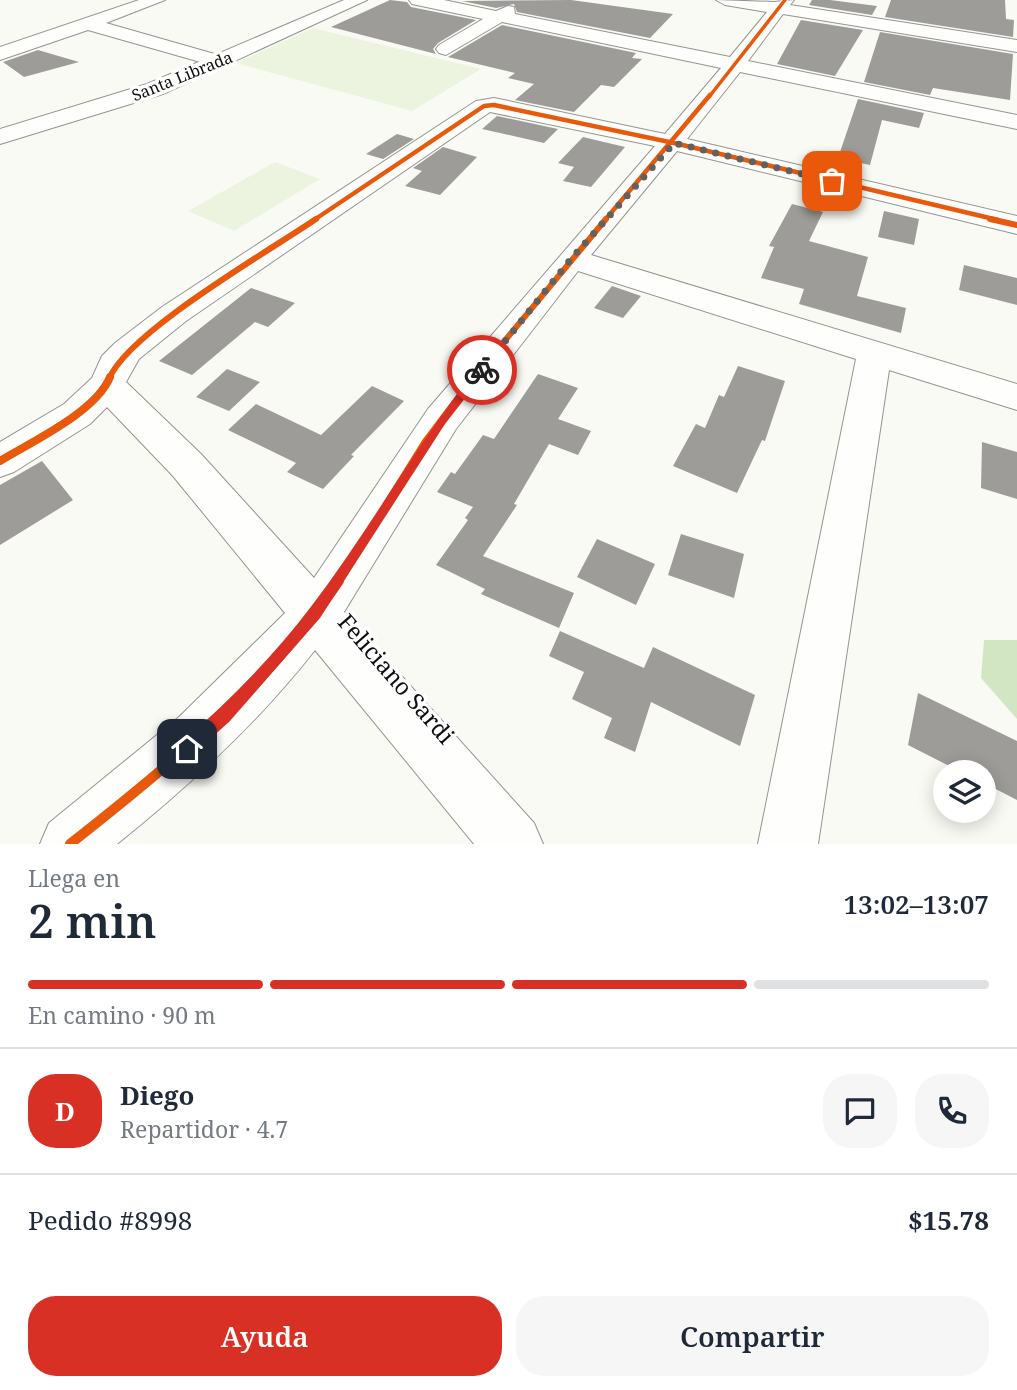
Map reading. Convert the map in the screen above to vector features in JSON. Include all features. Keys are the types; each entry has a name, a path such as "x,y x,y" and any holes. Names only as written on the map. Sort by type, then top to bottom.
{"street":[{"path":"0,54 156,0"},
{"name":"Santa Librada","path":"0,137 155,89 358,0"},
{"path":"418,0 735,67 1017,122"},
{"path":"446,49 528,0"},
{"path":"725,0 782,4 1017,46"},
{"path":"70,844 131,797 223,717 315,614 441,421 571,259 674,143 782,4"},
{"path":"89,24 218,61"},
{"path":"0,461 77,414 107,385 115,365 127,351 174,314 484,106 494,105 674,143 1017,225"},
{"path":"571,259 874,355 1017,397"},
{"path":"788,844 874,355"},
{"name":"Feliciano Sardi","path":"107,385 187,466 513,844"}],"green space":[{"path":"313,28 481,69 412,111 236,63"},
{"path":"275,162 320,179 234,231 188,211"},
{"path":"984,640 1017,640 1017,719 981,678"}],"building":[{"path":"390,0 476,20 438,43 433,49 436,54 331,27"},
{"path":"571,0 673,14 650,38 517,12 514,4 496,8 462,1"},
{"path":"812,0 877,6 872,15 809,5"},
{"path":"891,0 1005,0 1006,19 1014,20 1013,37 885,17"},
{"path":"801,20 863,30 835,76 777,64"},
{"path":"502,25 636,53 632,58 642,59 614,87 601,85 574,112 515,100 534,84 508,78 515,73 448,57"},
{"path":"880,32 1013,54 1010,100 933,88 930,95 864,82"},
{"path":"38,50 79,62 24,77 3,62"},
{"path":"858,99 924,113 919,128 882,120 870,165 838,158"},
{"path":"497,116 558,129 544,143 482,129"},
{"path":"397,134 414,139 383,159 366,154"},
{"path":"583,137 625,147 591,187 563,181 574,167 558,163"},
{"path":"443,147 477,157 440,195 405,186 422,171 413,168"},
{"path":"792,204 823,212 809,241 868,257 857,296 906,308 901,333 799,304 804,289 761,278 774,247 769,246"},
{"path":"884,211 919,219 914,245 878,237"},
{"path":"964,265 1017,278 1017,305 959,290"},
{"path":"612,286 641,296 623,318 594,308"},
{"path":"251,288 295,303 268,327 255,322 192,375 159,361"},
{"path":"738,366 785,381 765,441 762,440 737,493 673,466 696,424 705,428 719,395 724,397"},
{"path":"227,369 260,382 229,411 196,397"},
{"path":"538,374 578,388 558,419 591,431 578,455 549,444 514,504 517,505 483,556 574,593 559,628 481,594 485,589 436,565 468,520 465,518 473,507 437,492 451,472 455,474 483,435 494,439"},
{"path":"372,386 404,401 351,455 354,456 323,489 287,472 296,463 228,430 256,404 321,435"},
{"path":"982,442 1017,452 1017,499 981,488"},
{"path":"42,461 73,500 0,545 0,485"},
{"path":"681,534 744,554 734,598 668,575"},
{"path":"597,539 655,564 636,605 577,577"},
{"path":"560,631 644,668 653,647 755,695 740,746 651,702 635,752 604,738 612,718 572,699 584,672 549,656"},
{"path":"918,693 1017,741 1017,800 996,789 996,760 937,760 908,745"}],"cycle path":[{"path":"70,844 199,737 287,647 331,592 442,419 526,313 744,54 785,0"},
{"path":"0,461 77,414 107,385 115,365 127,351 174,314 484,106 494,105 674,143 1017,225"}],"way so far":[{"path":"482,370 571,259 674,143 832,181"}],"route":[{"path":"187,749 223,717 315,614 441,421 482,370"}]}
